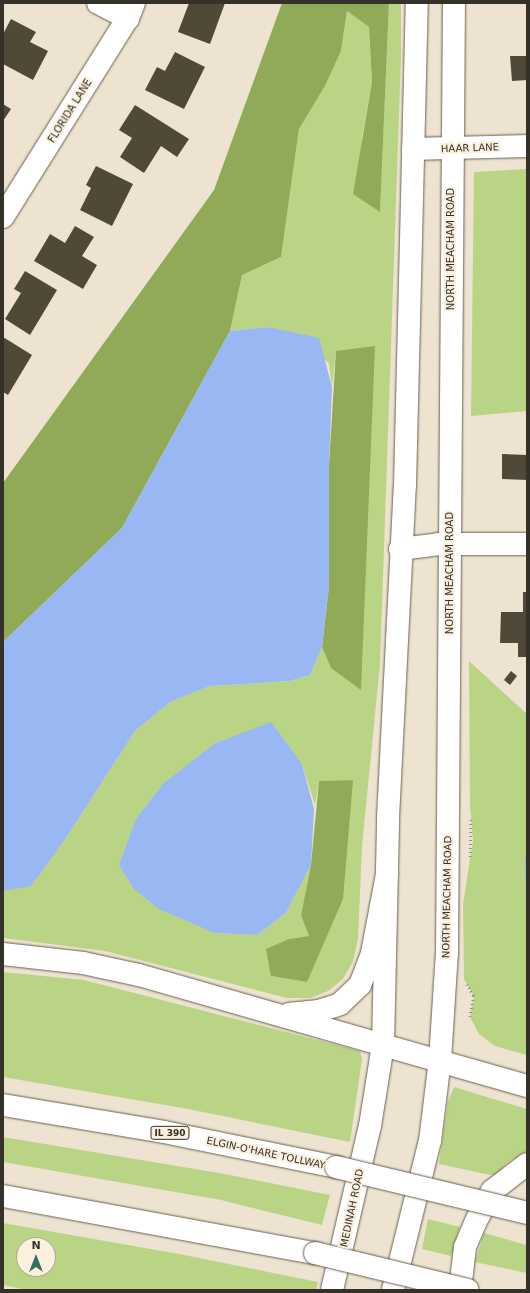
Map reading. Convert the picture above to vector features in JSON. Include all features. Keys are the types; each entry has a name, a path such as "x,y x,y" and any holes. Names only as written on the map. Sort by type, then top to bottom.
{"main road":[{"path":"98,3 131,10"},
{"path":"382,1045 400,549 405,485 417,3"},
{"name":"NORTH MEACHAM ROAD","path":"393,1290 430,1141 440,1060 447,953 454,3"},
{"name":"FLORIDA LANE","path":"3,217 131,10"},
{"name":"HAAR LANE","path":"413,150 527,146"},
{"path":"400,549 450,544 527,544"},
{"path":"277,1015 319,1011 340,1004 360,985 372,953 388,874"},
{"path":"3,954 83,963 440,1060 527,1086"},
{"name":"MEDINAH ROAD","path":"332,1290 370,1126 382,1045"},
{"name":"ELGIN-O'HARE TOLLWAY","path":"3,1105 164,1132 336,1167 527,1213"},
{"path":"460,1290 465,1246 476,1221 492,1192 527,1164"},
{"path":"3,1196 315,1253 468,1290"}],"green space":[{"path":"282,3 389,3 380,212 353,194 372,82 369,27 347,11 341,51 325,86 299,129 281,257 242,275 230,331 122,528 3,642 3,483 214,190"},
{"path":"389,3 401,3 401,56 380,664 362,846 358,939 353,961 343,979 328,991 310,998 287,998 105,951 3,938 3,891 31,885 64,841 135,731 170,702 210,686 290,681 310,675 322,647 331,668 336,351 332,387 329,363 288,332 268,327 230,331 242,275 281,257 299,129 325,86 341,51 347,11 369,27 372,82 362,138 380,211","holes":["302,764 315,805 319,781 353,780 307,982 271,976 289,939 310,936 301,915 311,865 286,913 256,935 215,933"]},
{"path":"527,169 527,411 471,416 474,172"},
{"path":"375,346 361,690 331,668 322,647 329,586 329,465 336,351"},
{"path":"469,661 527,714 527,1055 495,1046 479,1034 470,1017 474,996 464,979 463,904 473,840 470,806"},
{"path":"353,780 343,899 307,982 271,976 266,949 289,939 309,936 301,915 311,865 319,781"},
{"path":"3,972 84,980 360,1051 362,1059 350,1142 188,1109 3,1077"},
{"path":"454,1087 527,1109 527,1151 508,1162 495,1176 439,1164 448,1102"},
{"path":"3,1137 225,1174 330,1195 322,1225 221,1200 3,1162"},
{"path":"428,1219 460,1227 451,1256 422,1249"},
{"path":"3,1223 179,1254 318,1282 316,1290 28,1290 3,1285"},
{"path":"484,1233 527,1245 527,1273 475,1262"}],"water":[{"path":"268,327 319,338 332,387 329,465 329,586 322,647 310,675 290,681 210,686 170,702 135,731 64,841 31,886 3,891 3,642 122,528 230,331"},
{"path":"271,722 302,764 314,809 311,865 286,913 257,935 215,933 159,909 134,889 119,865 136,819 164,783 214,744"},
{"path":"527,848 527,957 525,859"}],"building":[{"path":"189,3 225,3 210,44 178,32"},
{"path":"11,19 36,32 30,42 48,51 33,80 3,64 3,34"},
{"path":"175,52 205,67 184,109 145,90 157,67 165,71"},
{"path":"510,56 527,56 527,80 512,81"},
{"path":"3,104 11,109 3,121"},
{"path":"135,105 189,139 177,157 161,146 144,173 120,157 132,138 119,130"},
{"path":"96,166 133,184 112,226 80,210 91,188 86,185"},
{"path":"75,226 94,237 82,256 97,265 83,289 34,261 50,234 65,243"},
{"path":"25,271 57,290 30,335 5,319 21,293 14,289"},
{"path":"3,337 32,355 8,395 3,392"},
{"path":"502,454 527,455 527,480 502,479"},
{"path":"523,592 527,592 527,657 518,657 518,643 500,643 501,612 523,612"},
{"path":"511,671 517,676 510,685 504,680"}]}
